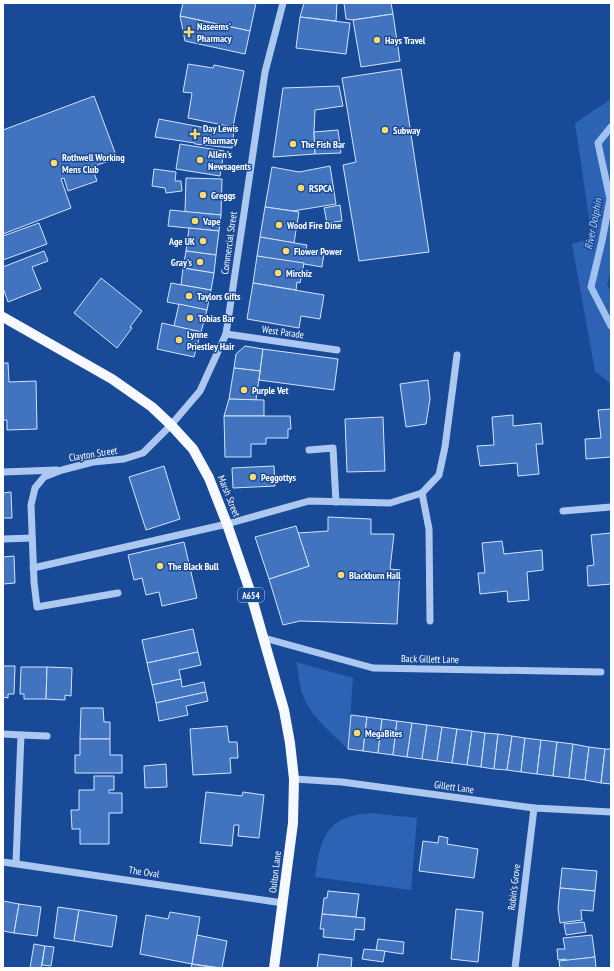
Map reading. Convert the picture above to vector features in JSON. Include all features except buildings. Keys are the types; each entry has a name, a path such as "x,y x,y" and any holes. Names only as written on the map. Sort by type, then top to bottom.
{"main road":[{"name":"Marsh Street","path":"3,317 112,379 152,407 171,425 192,449 209,478 227,524 264,638 284,710 290,743 294,779"},
{"name":"Oulton Lane","path":"274,968 293,823 294,779"}],"street":[{"name":"Commercial Street","path":"171,425 200,390 226,334 265,72 283,3"},
{"name":"West Parade","path":"226,334 337,350"},
{"path":"33,568 227,524 309,501 390,503 422,493 439,475 457,355"},
{"name":"Clayton Street","path":"118,594 37,607 33,568 31,506 35,488 44,477 62,470 93,462 124,459 143,453 171,425"},
{"path":"309,450 333,448 336,502"},
{"path":"3,472 62,470"},
{"path":"422,493 429,529 430,621"},
{"path":"563,511 611,507"},
{"path":"3,539 32,538"},
{"name":"Back Gillett Lane","path":"264,638 373,668 601,672"},
{"path":"3,734 47,736"},
{"path":"16,863 22,735"},
{"name":"Gillett Lane","path":"294,779 342,782 534,808 611,812"},
{"name":"Robin's Grove","path":"515,968 534,808"},
{"name":"The Oval","path":"3,862 283,903"}],"shaded area":[{"path":"611,99 611,270 607,285 611,292 611,384 595,371 572,244 592,238 575,123"},
{"path":"296,662 353,678 348,749 324,726 308,706 301,690"},
{"path":"371,813 417,818 411,890 315,877 323,840 335,824 356,815"}],"waterway":[{"name":"River Dolphin","path":"611,127 598,143 610,199 591,287 611,326"}],"place":[{"name":"Naseems' Pharmacy","path":"189,32"},
{"name":"Hays Travel","path":"377,40"},
{"name":"Subway","path":"385,130"},
{"name":"Day Lewis Pharmacy","path":"195,134"},
{"name":"The Fish Bar","path":"293,144"},
{"name":"Allen's Newsagents","path":"200,160"},
{"name":"Rothwell Working Mens Club","path":"54,163"},
{"name":"RSPCA","path":"301,188"},
{"name":"Greggs","path":"203,195"},
{"name":"Vape","path":"195,221"},
{"name":"Wood Fire Dine","path":"279,225"},
{"name":"Age UK","path":"203,241"},
{"name":"Flower Power","path":"286,251"},
{"name":"Gray's","path":"200,262"},
{"name":"Mirchiz","path":"278,273"},
{"name":"Taylors Gifts","path":"189,296"},
{"name":"Tobias Bar","path":"190,318"},
{"name":"Lynne Priestley Hair","path":"179,340"},
{"name":"Purple Vet","path":"244,390"},
{"name":"Peggottys","path":"253,477"},
{"name":"The Black Bull","path":"160,566"},
{"name":"Blackburn Hall","path":"341,575"},
{"name":"MegaBites","path":"357,733"}]}
